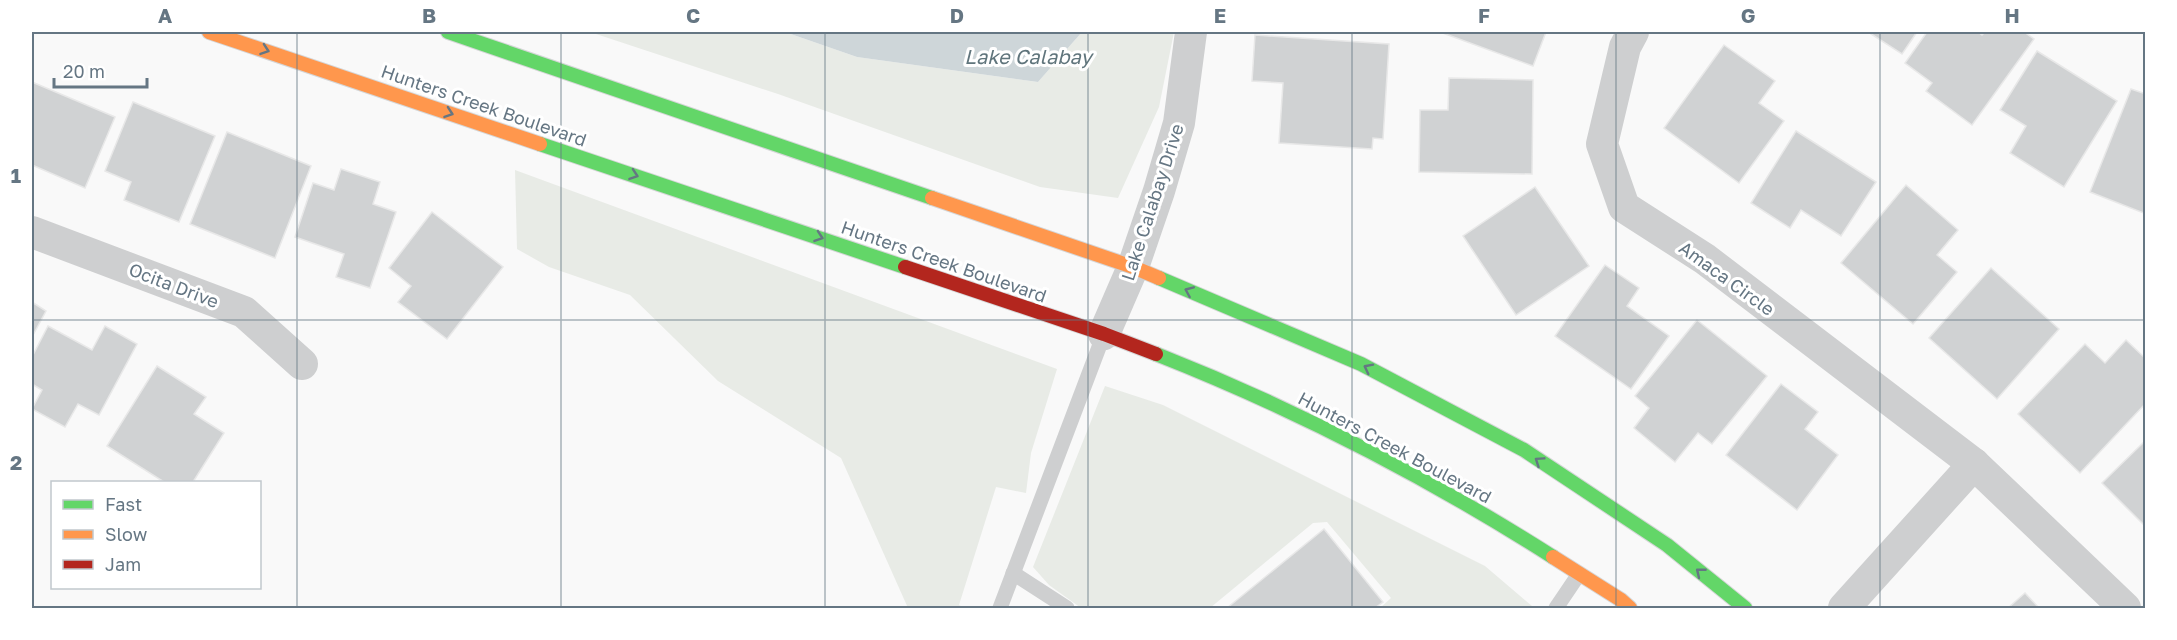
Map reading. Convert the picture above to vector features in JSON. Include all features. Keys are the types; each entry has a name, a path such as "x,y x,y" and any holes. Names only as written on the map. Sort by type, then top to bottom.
{"street":[{"name":"Hunters Creek Boulevard","path":"209,32 1104,334 1221,380 1321,428 1482,512 1621,600 1630,609"},
{"path":"448,32 1133,267 1360,364 1524,450 1667,546 1745,609"},
{"name":"Lake Calabay Drive","path":"1104,334 1133,267 1160,191 1179,123 1191,32"},
{"name":"Amaca Circle","path":"1633,32 1625,47 1602,144 1624,207 1705,259 1974,464 2125,609"},
{"name":"Ocita Drive","path":"32,231 244,312 302,363"},
{"path":"1844,609 1974,464"}],"lane":[{"path":"1000,609 1104,334"},
{"path":"1013,573 1067,609"},
{"path":"1556,609 1579,574"}],"shaded area":[{"path":"590,32 785,32 857,57 1038,82 1082,32 1174,32 1159,107 1118,198 1040,187 778,94"},
{"path":"515,170 1057,369 1031,453 1026,493 996,487 959,605 964,608 908,608 841,458 718,381 630,295 549,267 517,249"},
{"path":"1105,386 1163,405 1485,566 1532,606 1530,608 1380,608 1391,598 1327,522 1313,523 1210,608 1081,608 1049,585 1033,567"}],"water":[{"name":"Lake Calabay","path":"785,32 1082,32 1038,82 857,57"}],"building":[{"path":"1440,32 1546,32 1533,66"},
{"path":"1868,32 1917,32 1902,54"},
{"path":"1927,32 1978,32 1982,35 1985,32 2024,32 2034,39 1972,125 1926,91 1932,83 1905,63"},
{"path":"1255,35 1389,44 1383,139 1373,138 1372,149 1279,143 1283,83 1252,81"},
{"path":"1724,45 1775,81 1759,103 1784,121 1739,183 1664,128"},
{"path":"2037,51 2117,101 2064,187 2010,153 2026,126 2000,110"},
{"path":"1449,78 1533,80 1532,174 1419,172 1420,110 1448,110"},
{"path":"32,82 115,117 85,188 32,165"},
{"path":"2131,89 2146,94 2146,214 2090,192"},
{"path":"133,102 215,136 179,222 124,200 131,182 105,171"},
{"path":"1796,131 1876,182 1841,236 1801,210 1790,228 1751,203"},
{"path":"227,132 311,166 275,258 190,224"},
{"path":"341,169 380,182 373,204 396,212 370,288 336,277 344,254 295,237 313,183 334,190"},
{"path":"1906,185 1958,230 1937,255 1957,272 1913,324 1841,263"},
{"path":"1535,187 1589,266 1516,315 1463,236"},
{"path":"432,212 503,267 447,339 398,302 411,286 389,268"},
{"path":"1605,265 1639,288 1627,306 1669,336 1631,389 1555,336"},
{"path":"1991,268 2059,329 1997,399 1929,338"},
{"path":"32,302 46,311 32,337"},
{"path":"1697,320 1767,376 1712,444 1698,433 1675,462 1634,428 1649,408 1635,396"},
{"path":"48,326 92,350 105,326 137,344 99,415 78,404 65,427 32,409 42,390 32,384 32,357"},
{"path":"2126,340 2146,359 2146,403 2080,473 2018,414 2085,344 2105,363"},
{"path":"157,366 206,397 194,414 224,433 194,481 162,481 107,446"},
{"path":"1781,384 1818,412 1805,429 1838,455 1797,510 1726,455"},
{"path":"2146,440 2146,527 2102,483"},
{"path":"1324,529 1383,602 1375,608 1227,608"},
{"path":"2025,593 2039,608 2008,608"}],"traffic: fast":[{"path":"448,32 932,198"},
{"path":"540,144 905,267"},
{"path":"1159,278 1361,364 1524,450 1667,545 1745,608"},
{"path":"1156,354 1258,397 1359,446 1458,500 1553,557"}],"traffic: slow":[{"path":"209,32 540,144"},
{"path":"932,198 1159,278"},
{"path":"1553,557 1630,608"}],"traffic: jam":[{"path":"905,267 1104,334 1156,354"}]}
